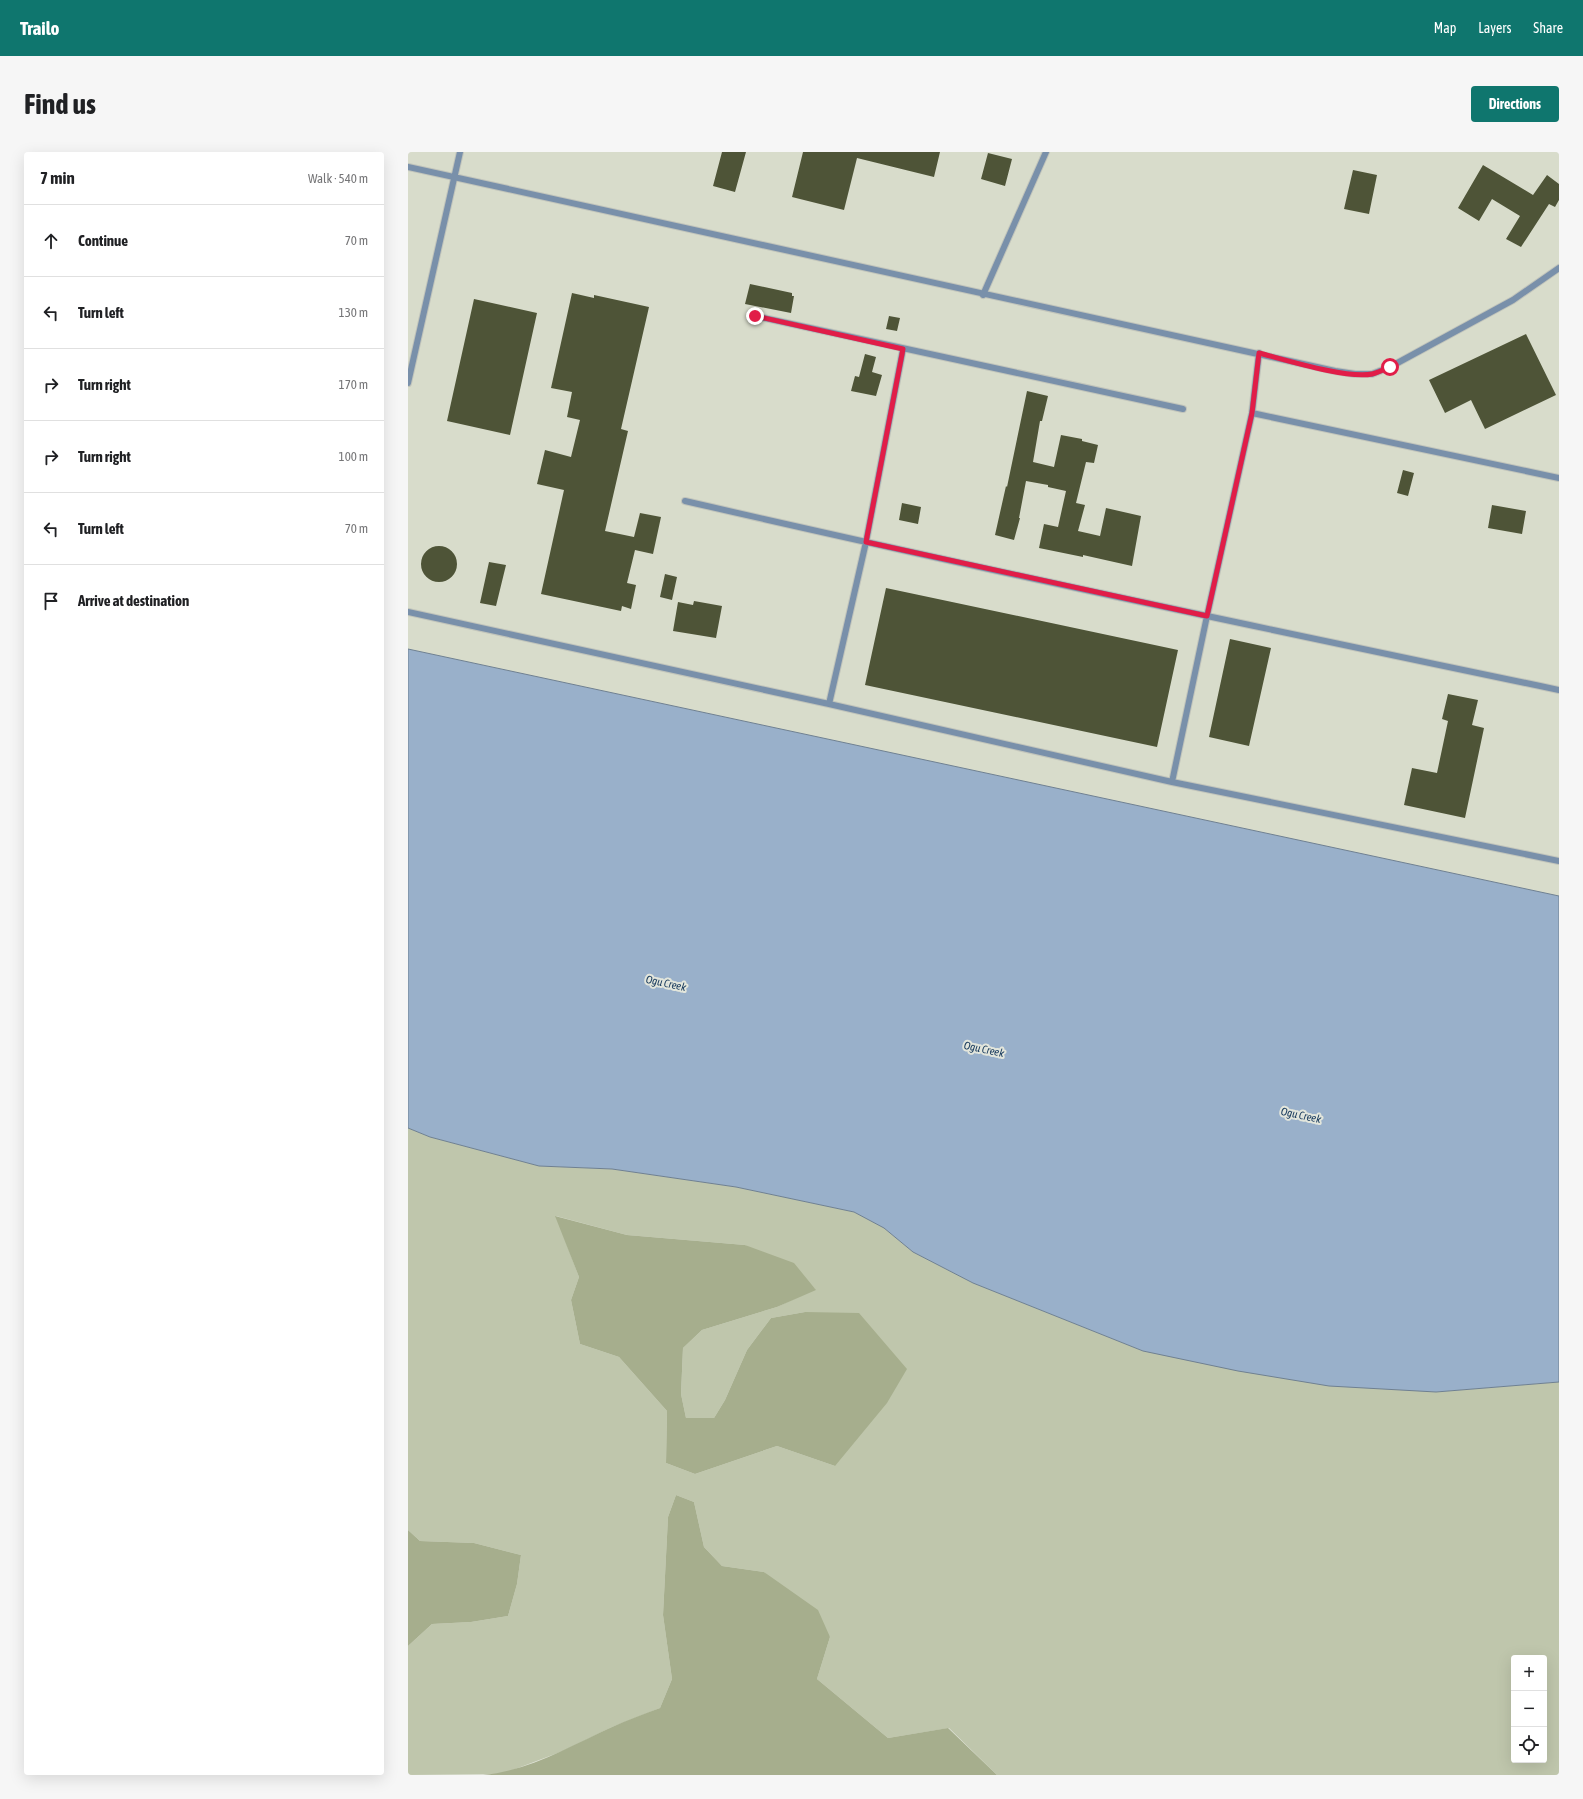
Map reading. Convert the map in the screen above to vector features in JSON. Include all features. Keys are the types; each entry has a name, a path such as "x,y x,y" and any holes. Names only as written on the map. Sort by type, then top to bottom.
{"lane":[{"path":"408,383 460,152"},
{"path":"983,295 1046,152"},
{"path":"408,167 455,176 983,295 1259,353 1335,371 1355,374 1372,374 1390,367 1513,300 1559,268"},
{"path":"755,316 1183,409"},
{"path":"829,704 866,542 903,349"},
{"path":"1172,782 1252,413 1259,353"},
{"path":"1252,413 1559,478"},
{"path":"685,500 866,542 1559,690"},
{"path":"408,612 829,704 1172,782 1559,861"}],"shaded area":[{"path":"408,152 1559,152 1559,896 408,649"},
{"path":"408,1128 430,1137 539,1166 612,1169 736,1187 854,1212 884,1228 913,1252 973,1283 1143,1351 1436,1392 1559,1382 1559,1775 997,1775 949,1728 888,1738 817,1679 830,1637 764,1572 722,1566 704,1547 694,1502 676,1495 668,1517 663,1615 672,1679 660,1708 612,1727 563,1751 502,1774 408,1775 408,1646 432,1624 471,1622 508,1616 517,1584 521,1555 474,1543 420,1541 408,1530","holes":["556,1216 627,1235 745,1245 815,1289 777,1307 702,1330 683,1348 681,1394 686,1418 714,1418 725,1400 747,1350 771,1318 805,1312 835,1466 777,1446 695,1474 666,1463 667,1411 619,1357 580,1344 571,1300 579,1277"]}],"green space":[{"path":"555,1216 627,1235 745,1245 794,1263 816,1290 777,1307 702,1330 683,1348 681,1394 686,1418 714,1418 725,1400 747,1350 771,1318 805,1312 859,1313 907,1369 887,1403 835,1466 777,1446 695,1474 666,1463 667,1411 619,1357 580,1344 571,1300 579,1277"},
{"path":"676,1495 694,1502 704,1547 722,1566 764,1572 818,1610 830,1637 817,1679 888,1738 948,1728 997,1775 483,1775 500,1773 549,1757 618,1724 660,1708 672,1679 663,1615 668,1517"},
{"path":"408,1530 420,1541 474,1543 521,1555 517,1584 508,1616 471,1622 432,1624 408,1646"}],"water":[{"name":"Ogu Creek","path":"408,649 1559,896 1559,1382 1436,1392 1329,1386 1238,1371 1143,1351 973,1283 913,1252 884,1228 854,1212 736,1187 612,1169 539,1166 430,1137 408,1128"}],"building":[{"path":"722,152 746,152 735,192 713,186"},
{"path":"803,152 940,152 934,177 857,158 844,210 792,197"},
{"path":"988,153 1012,159 1005,186 981,179"},
{"path":"1483,165 1533,195 1547,175 1559,184 1559,200 1555,207 1549,204 1521,247 1506,239 1520,216 1492,199 1479,221 1458,208"},
{"path":"1353,170 1377,175 1369,214 1344,209"},
{"path":"750,284 792,293 792,296 794,296 791,313 745,304"},
{"path":"572,293 594,298 594,295 649,307 621,429 628,431 605,531 634,537 640,513 661,517 653,554 635,550 627,583 636,585 631,609 622,606 621,611 541,594 564,490 537,484 545,450 571,457 580,420 567,417 572,392 551,388"},
{"path":"474,299 537,313 510,435 447,421"},
{"path":"889,316 900,318 897,331 886,329"},
{"path":"1526,334 1556,395 1485,429 1471,400 1445,413 1429,380"},
{"path":"865,354 876,357 872,372 882,375 876,396 851,391 855,376 859,377"},
{"path":"1027,391 1048,396 1042,421 1040,421 1033,462 1054,467 1061,435 1082,439 1082,441 1098,445 1094,463 1086,462 1076,503 1085,505 1078,531 1100,536 1106,508 1141,516 1132,566 1083,555 1083,557 1039,548 1044,524 1058,527 1066,491 1048,487 1048,485 1026,481 1020,518 1014,540 995,535 1006,486 1007,487"},
{"path":"1403,470 1414,473 1408,496 1397,493"},
{"path":"902,503 921,507 918,524 899,520"},
{"path":"1492,505 1526,511 1522,534 1488,528"},
{"path":"439,546 452,551 457,564 452,577 439,582 426,577 421,564 426,551"},
{"path":"489,562 506,565 496,606 480,603"},
{"path":"665,574 677,577 672,600 660,597"},
{"path":"886,588 1178,650 1157,747 865,685"},
{"path":"694,601 722,606 716,638 673,631 678,602 693,605"},
{"path":"1230,639 1271,648 1249,746 1209,737"},
{"path":"1448,694 1478,700 1472,725 1484,728 1465,818 1404,805 1412,768 1437,773 1448,721 1442,719"}],"route":[{"path":"755,316 903,349 866,542 1207,616 1252,413 1259,353 1335,371 1355,374 1372,374 1390,367"}]}
